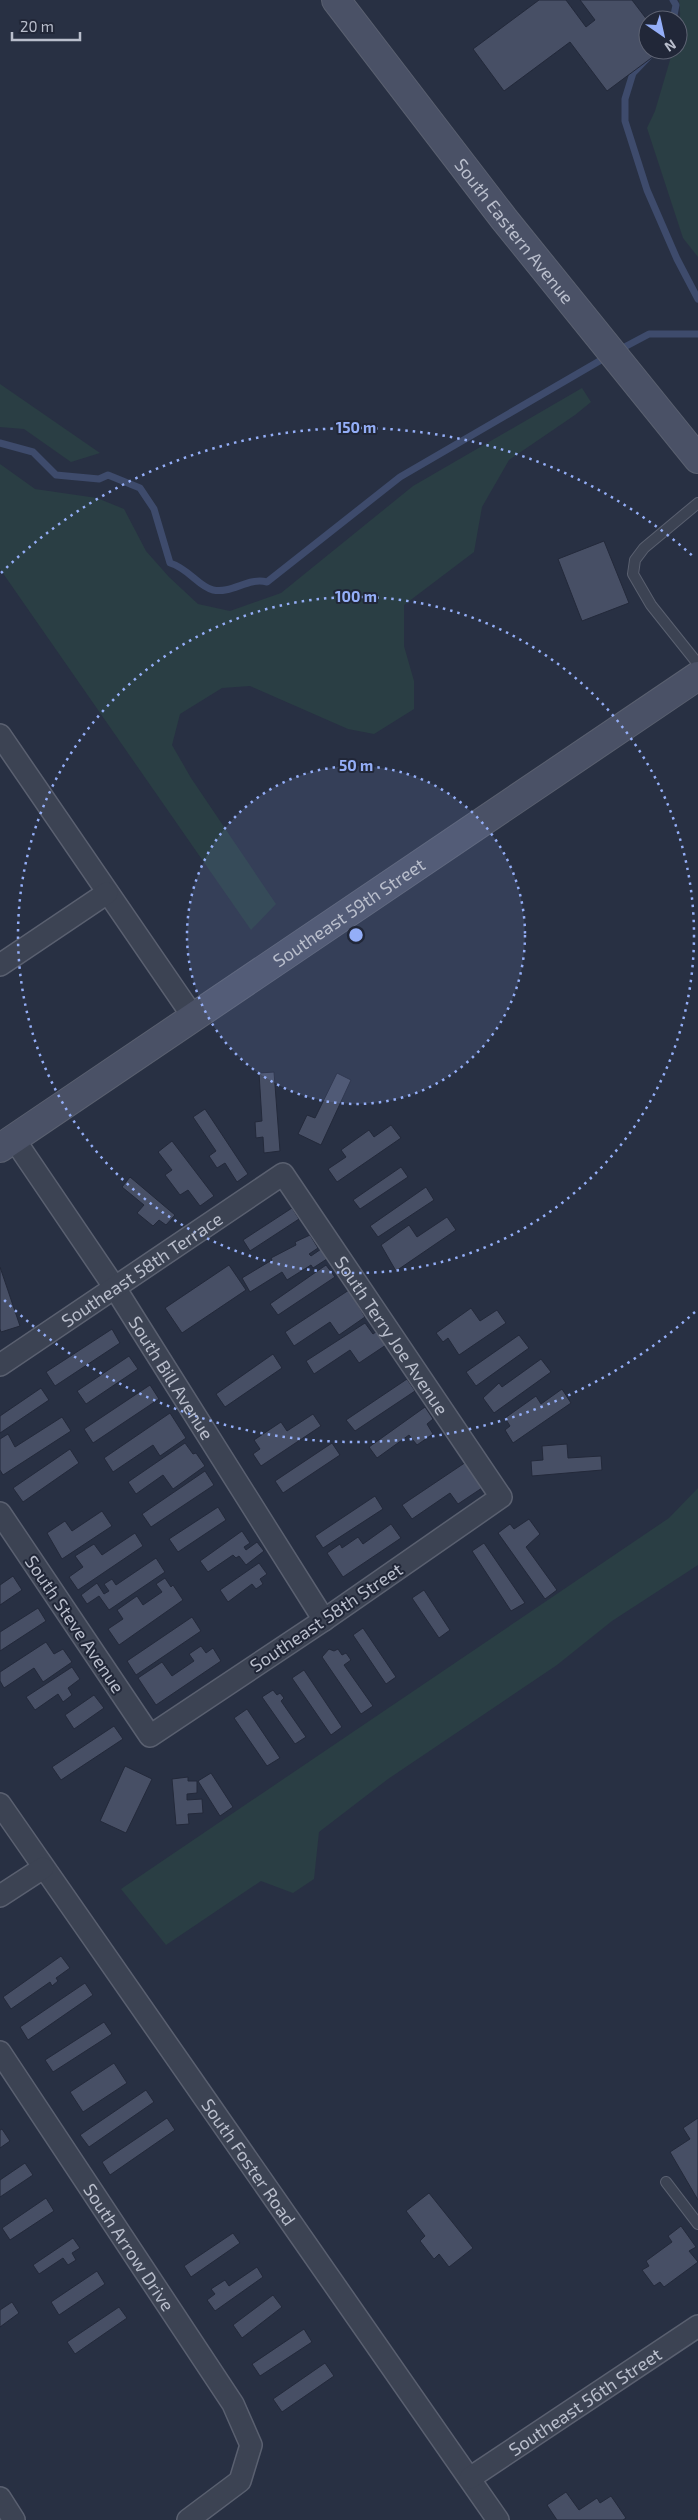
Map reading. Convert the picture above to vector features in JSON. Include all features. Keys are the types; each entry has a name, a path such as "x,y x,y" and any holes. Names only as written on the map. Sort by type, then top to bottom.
{"main road":[{"name":"South Eastern Avenue","path":"336,0 504,219 698,460"},
{"name":"Southeast 59th Street","path":"7,1144 698,676"}],"street":[{"path":"0,735 194,1018"},
{"path":"0,965 107,893"},
{"name":"South Bill Avenue","path":"7,1144 115,1288 324,1620"},
{"name":"Southeast 58th Terrace","path":"0,1365 283,1174"},
{"name":"South Terry Joe Avenue","path":"283,1174 502,1497"},
{"name":"Southeast 58th Street","path":"150,1736 324,1620 502,1497"},
{"name":"South Steve Avenue","path":"0,1513 150,1736"},
{"name":"South Foster Road","path":"0,1804 498,2520"},
{"path":"0,1896 43,1868"},
{"name":"South Arrow Drive","path":"0,2052 233,2404 251,2445 240,2481 188,2520"},
{"name":"Southeast 56th Street","path":"470,2478 698,2326"},
{"path":"0,2498 14,2520"}],"lane":[{"path":"698,503 644,548 636,560 633,574 651,604 698,664"},
{"path":"666,2182 698,2224"}],"shaded area":[{"path":"679,0 698,0 698,257 683,238 647,128 655,111 670,60 688,60 688,10 680,10"},
{"path":"0,384 100,453 71,462 24,429 0,427"},
{"path":"582,388 591,402 509,460 482,507 474,552 404,605 404,646 414,681 414,709 374,734 348,729 250,686 222,688 180,714 172,745 191,778 276,904 251,930 0,569 0,464 35,489 97,498 124,509 146,551 169,577 198,604 230,611 281,593 413,486"},
{"path":"698,1488 698,1565 612,1621 557,1665 388,1779 319,1832 314,1879 293,1893 261,1881 166,1945 121,1889 669,1518"}],"building":[{"path":"539,0 566,0 586,27 595,20 580,0 632,0 640,10 638,10 638,60 649,60 607,91 570,42 504,91 473,49"},
{"path":"604,541 629,603 582,621 558,559"},
{"path":"274,1072 280,1151 264,1153 263,1137 256,1138 255,1122 262,1121 259,1073"},
{"path":"337,1073 351,1080 321,1145 298,1134 307,1115 315,1118"},
{"path":"205,1109 248,1174 237,1182 225,1163 217,1168 209,1156 216,1151 193,1117"},
{"path":"391,1125 401,1138 337,1182 328,1169 346,1157 341,1150 369,1130 374,1137"},
{"path":"172,1141 214,1196 200,1206 188,1190 180,1195 165,1175 172,1170 158,1152"},
{"path":"401,1167 408,1177 360,1209 353,1200"},
{"path":"130,1177 175,1215 166,1225 159,1220 153,1226 137,1213 144,1205 122,1187"},
{"path":"426,1187 434,1200 378,1237 370,1226"},
{"path":"292,1208 299,1219 250,1251 243,1240"},
{"path":"447,1217 456,1230 396,1271 381,1245 409,1225 417,1237"},
{"path":"310,1235 318,1248 309,1254 311,1256 324,1247 330,1257 313,1268 311,1265 287,1280 282,1272 250,1292 242,1278 272,1260 271,1258 296,1245 295,1242"},
{"path":"229,1265 246,1290 182,1333 165,1308"},
{"path":"326,1265 335,1277 278,1315 270,1304"},
{"path":"0,1267 20,1326 1,1332 0,1329"},
{"path":"349,1290 365,1317 339,1335 330,1322 294,1346 285,1332"},
{"path":"471,1308 480,1321 497,1310 506,1323 459,1355 448,1338 443,1342 436,1333"},
{"path":"365,1323 373,1334 380,1329 389,1343 359,1363 350,1350 314,1374 306,1361"},
{"path":"112,1329 120,1343 55,1386 46,1372"},
{"path":"519,1335 529,1348 476,1386 466,1372"},
{"path":"273,1354 282,1368 225,1407 216,1394"},
{"path":"129,1356 138,1369 86,1404 77,1391"},
{"path":"541,1359 551,1372 494,1413 483,1398 499,1383 502,1387"},
{"path":"407,1379 415,1391 355,1431 346,1420"},
{"path":"150,1385 159,1399 93,1443 84,1429"},
{"path":"41,1388 49,1400 0,1433 0,1416"},
{"path":"562,1389 571,1403 513,1443 505,1430 510,1426 505,1418 536,1396 541,1404"},
{"path":"425,1407 433,1419 427,1424 433,1434 417,1445 409,1435 377,1458 369,1447"},
{"path":"170,1413 186,1438 160,1456 153,1445 113,1472 104,1458"},
{"path":"313,1414 321,1426 261,1466 253,1454 260,1449 254,1440 281,1422 287,1431"},
{"path":"62,1417 71,1431 3,1475 0,1470 0,1439 8,1434 15,1447"},
{"path":"185,1443 193,1454 196,1453 205,1466 173,1489 163,1475 136,1494 128,1482"},
{"path":"332,1443 340,1455 283,1493 275,1481"},
{"path":"567,1444 568,1458 601,1456 602,1470 532,1476 531,1461 543,1460 542,1446"},
{"path":"70,1449 79,1463 23,1502 13,1488"},
{"path":"469,1460 485,1486 458,1504 450,1493 412,1519 402,1505"},
{"path":"205,1471 214,1485 151,1527 142,1514"},
{"path":"375,1496 383,1509 323,1548 315,1536"},
{"path":"218,1507 226,1520 178,1552 169,1539"},
{"path":"102,1511 112,1526 62,1559 47,1533 65,1521 72,1531"},
{"path":"529,1519 540,1534 526,1547 557,1590 545,1599 498,1533 510,1524 514,1529"},
{"path":"391,1524 401,1538 343,1577 327,1553 340,1544 342,1548 358,1537 363,1544"},
{"path":"242,1531 250,1543 244,1547 246,1550 257,1542 264,1551 246,1565 239,1556 236,1558 233,1555 208,1572 200,1561"},
{"path":"135,1533 143,1546 78,1590 69,1577 83,1567 75,1556 94,1544 102,1555"},
{"path":"484,1543 525,1603 511,1611 472,1551"},
{"path":"156,1558 165,1572 109,1610 99,1596 87,1604 81,1595 97,1583 104,1594 109,1591 104,1584 112,1579 116,1585"},
{"path":"259,1563 267,1574 260,1579 263,1584 256,1589 252,1584 228,1602 220,1590"},
{"path":"13,1576 22,1590 0,1605 0,1585"},
{"path":"165,1578 171,1587 173,1585 183,1600 119,1645 108,1629 123,1619 117,1610 137,1596 143,1605 162,1592 156,1584"},
{"path":"424,1590 450,1630 439,1638 412,1598"},
{"path":"38,1608 46,1621 0,1651 0,1632"},
{"path":"192,1617 201,1631 136,1675 127,1661"},
{"path":"363,1628 396,1677 386,1684 353,1635"},
{"path":"46,1642 54,1654 63,1649 72,1662 43,1682 34,1668 4,1688 0,1681 0,1672"},
{"path":"201,1646 206,1653 213,1648 221,1661 156,1705 138,1678 162,1662 172,1676 194,1661 189,1654"},
{"path":"329,1649 334,1651 338,1649 342,1655 346,1653 351,1660 344,1665 373,1706 361,1714 322,1657"},
{"path":"72,1667 80,1679 68,1688 72,1695 63,1702 58,1694 35,1710 26,1697"},
{"path":"304,1670 342,1727 331,1735 292,1678"},
{"path":"273,1690 277,1695 280,1693 284,1698 281,1701 306,1737 295,1744 262,1697"},
{"path":"94,1695 104,1708 74,1729 65,1715"},
{"path":"247,1709 280,1758 267,1766 234,1718"},
{"path":"114,1726 123,1739 61,1780 52,1767"},
{"path":"125,1766 152,1779 126,1833 100,1821"},
{"path":"211,1773 233,1807 220,1816 198,1781"},
{"path":"188,1777 188,1781 197,1781 197,1793 187,1794 187,1800 202,1799 203,1813 188,1814 189,1824 176,1825 172,1779"},
{"path":"61,1956 70,1968 56,1978 58,1981 52,1986 50,1982 11,2009 3,1997"},
{"path":"85,1983 93,1995 28,2040 20,2027"},
{"path":"104,2022 112,2034 53,2072 45,2060"},
{"path":"114,2063 127,2083 83,2112 70,2092"},
{"path":"146,2090 154,2102 89,2147 80,2135"},
{"path":"167,2118 175,2130 110,2175 102,2162"},
{"path":"698,2118 698,2200 670,2152 690,2139 683,2128"},
{"path":"2,2129 10,2141 0,2148 0,2130"},
{"path":"25,2163 33,2175 0,2197 0,2180"},
{"path":"429,2193 473,2248 449,2267 439,2254 434,2259 420,2241 425,2236 406,2211"},
{"path":"46,2198 54,2211 10,2240 2,2228"},
{"path":"681,2226 696,2247 689,2251 698,2262 664,2287 660,2282 654,2286 642,2270 649,2266 646,2261 672,2242 668,2236"},
{"path":"233,2233 240,2243 191,2277 184,2266"},
{"path":"73,2238 80,2248 72,2253 76,2260 68,2265 63,2258 39,2274 33,2265"},
{"path":"257,2267 263,2277 215,2311 207,2300 215,2294 211,2289 225,2280 229,2286"},
{"path":"97,2271 105,2284 59,2315 51,2302"},
{"path":"273,2295 282,2307 242,2338 233,2325"},
{"path":"12,2302 19,2313 0,2327 0,2310"},
{"path":"119,2307 127,2318 75,2354 67,2342"},
{"path":"304,2329 312,2342 260,2376 252,2364"},
{"path":"325,2363 334,2376 282,2412 273,2399"},
{"path":"566,2492 579,2510 597,2498 600,2503 611,2496 626,2518 623,2520 557,2520 547,2505"}],"waterway":[{"path":"673,0 676,5 675,10"},
{"path":"645,60 633,73 625,99 625,121 647,190 677,259 698,299"},
{"path":"617,351 649,334 698,334"},
{"path":"0,443 33,452 56,475 99,479 108,475 140,488 154,509 170,563 176,565 208,588 220,591 227,590 253,582 267,582 400,477 608,356"}]}
